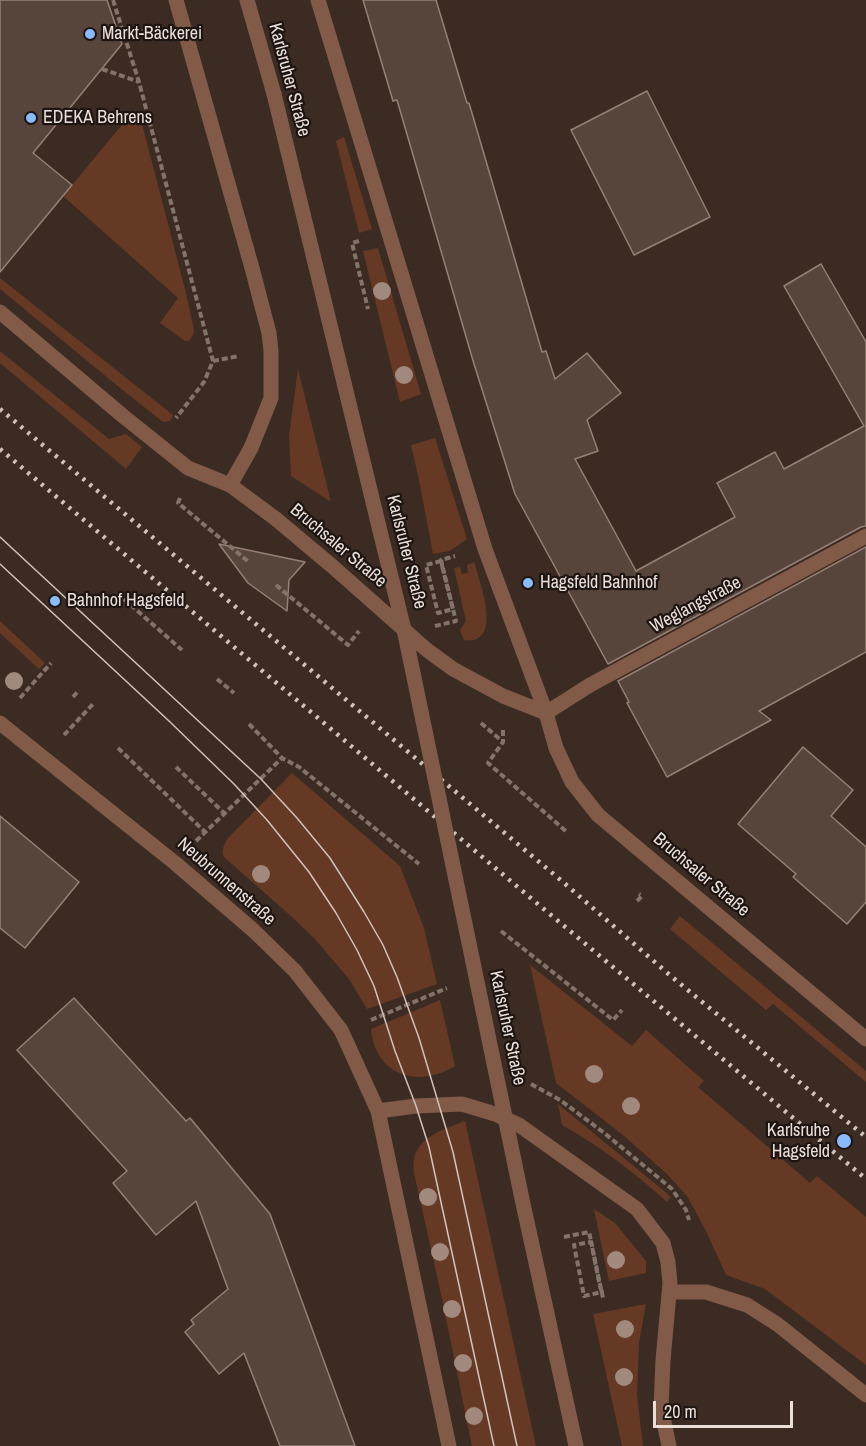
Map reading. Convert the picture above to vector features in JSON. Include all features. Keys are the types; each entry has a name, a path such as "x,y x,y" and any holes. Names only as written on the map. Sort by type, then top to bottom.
{"street":[{"path":"176,0 252,267 271,351 271,398 251,448 230,485"},
{"name":"Karlsruher Straße","path":"248,0 274,93 405,634 576,1446"},
{"path":"318,0 485,549 546,713"},
{"name":"Bruchsaler Straße","path":"0,312 188,468 230,485 276,519 444,663 503,696 546,713 556,747 572,782 598,815 866,1039"},
{"name":"Weglangstraße","path":"546,713 590,685 866,536"},
{"name":"Neubrunnenstraße","path":"0,723 175,863 254,930 295,971 341,1030 378,1112"},
{"path":"449,1446 378,1112 416,1106 462,1104 495,1114 519,1125 637,1209 663,1243 668,1262 670,1292 661,1408 669,1446"},
{"path":"670,1292 706,1292 747,1305 777,1324 866,1395"}],"path":[{"path":"113,0 139,82 213,361 204,382 158,444"},
{"path":"102,69 139,82"},
{"path":"178,503 250,563"},
{"path":"443,568 452,606 453,609 438,613 426,565 441,561 449,591 454,612"},
{"path":"276,585 343,640"},
{"path":"117,594 182,650"},
{"path":"38,677 51,663"},
{"path":"217,679 234,693"},
{"path":"73,697 79,690"},
{"path":"75,723 93,704"},
{"path":"249,724 282,758 299,767 424,869"},
{"path":"488,763 503,742"},
{"path":"118,748 205,832 282,758"},
{"path":"176,767 224,813"},
{"path":"496,927 613,1020 622,1010"},
{"path":"341,1030 384,1015 452,986"},
{"path":"591,1241 602,1293 584,1296 574,1245 591,1242 600,1284 603,1298"}],"shaded area":[{"path":"130,115 142,124 186,293 194,330 189,341 185,341 160,323 178,298 63,196"},
{"path":"344,137 372,229 359,233 336,141"},
{"path":"378,248 421,394 400,402 363,251"},
{"path":"0,278 173,415 170,421 163,422 0,289"},
{"path":"0,351 109,439 126,434 142,447 126,469 0,363"},
{"path":"298,369 331,502 291,476 289,436"},
{"path":"435,438 467,539 450,551 433,554 411,445"},
{"path":"474,562 484,597 486,623 483,633 476,639 464,640 460,630 466,621 454,568 460,567 462,574 468,573 467,565"},
{"path":"0,621 45,663 39,669 0,633"},
{"path":"292,773 400,866 424,928 437,984 367,1009 349,979 314,938 224,857 224,845 228,838"},
{"path":"680,916 866,1071 866,1082 773,1004 766,1010 670,929"},
{"path":"530,965 632,1046 646,1030 704,1081 698,1087 810,1183 817,1176 866,1217 866,1365 765,1289 726,1275 687,1196 667,1174 623,1135 556,1083"},
{"path":"440,1000 455,1066 441,1073 413,1077 389,1067 380,1057 374,1045 371,1029"},
{"path":"558,1104 671,1197 667,1202 617,1160 562,1125"},
{"path":"465,1121 536,1446 472,1446 414,1173 414,1158 422,1144 442,1130"},
{"path":"594,1209 615,1223 646,1261 646,1273 609,1281"},
{"path":"646,1304 639,1343 637,1395 643,1446 622,1446 593,1314"}],"building":[{"name":"EDEKA Behrens","path":"0,0 107,0 122,44 33,153 72,185 0,272"},
{"path":"363,0 436,0 467,103 469,103 542,352 546,351 555,379 587,353 621,393 587,420 598,451 575,459 636,571 735,517 717,483 775,452 784,469 864,426 784,286 821,264 866,342 866,526 608,664 515,494 474,364 397,100 393,101"},
{"path":"647,91 710,217 634,255 571,130"},
{"path":"219,544 305,562 289,580 287,611 248,583"},
{"path":"866,547 866,652 759,711 771,720 667,777 627,703 629,702 618,681"},
{"path":"803,747 853,790 831,816 866,847 866,902 847,924 793,877 796,874 738,824"},
{"path":"0,816 79,882 25,948 0,928"},
{"path":"74,998 186,1121 190,1118 270,1214 355,1446 280,1446 244,1353 219,1374 185,1332 194,1324 191,1320 228,1289 196,1201 156,1235 113,1183 127,1171 17,1050"}],"tram line":[{"path":"0,537 261,779 330,858 383,945 419,1038 453,1152 517,1446"},
{"path":"0,564 234,784 309,872 357,950 374,986 429,1147 494,1446"}],"railway":[{"path":"0,409 563,882 672,977 866,1137"},
{"path":"0,449 866,1179"}],"place":[{"name":"Markt-Bäckerei","path":"90,34"},
{"name":"EDEKA Behrens","path":"31,118"},
{"name":"Hagsfeld Bahnhof","path":"528,583"},
{"name":"Bahnhof Hagsfeld","path":"55,601"},
{"name":"Karlsruhe Hagsfeld","path":"844,1141"}]}
